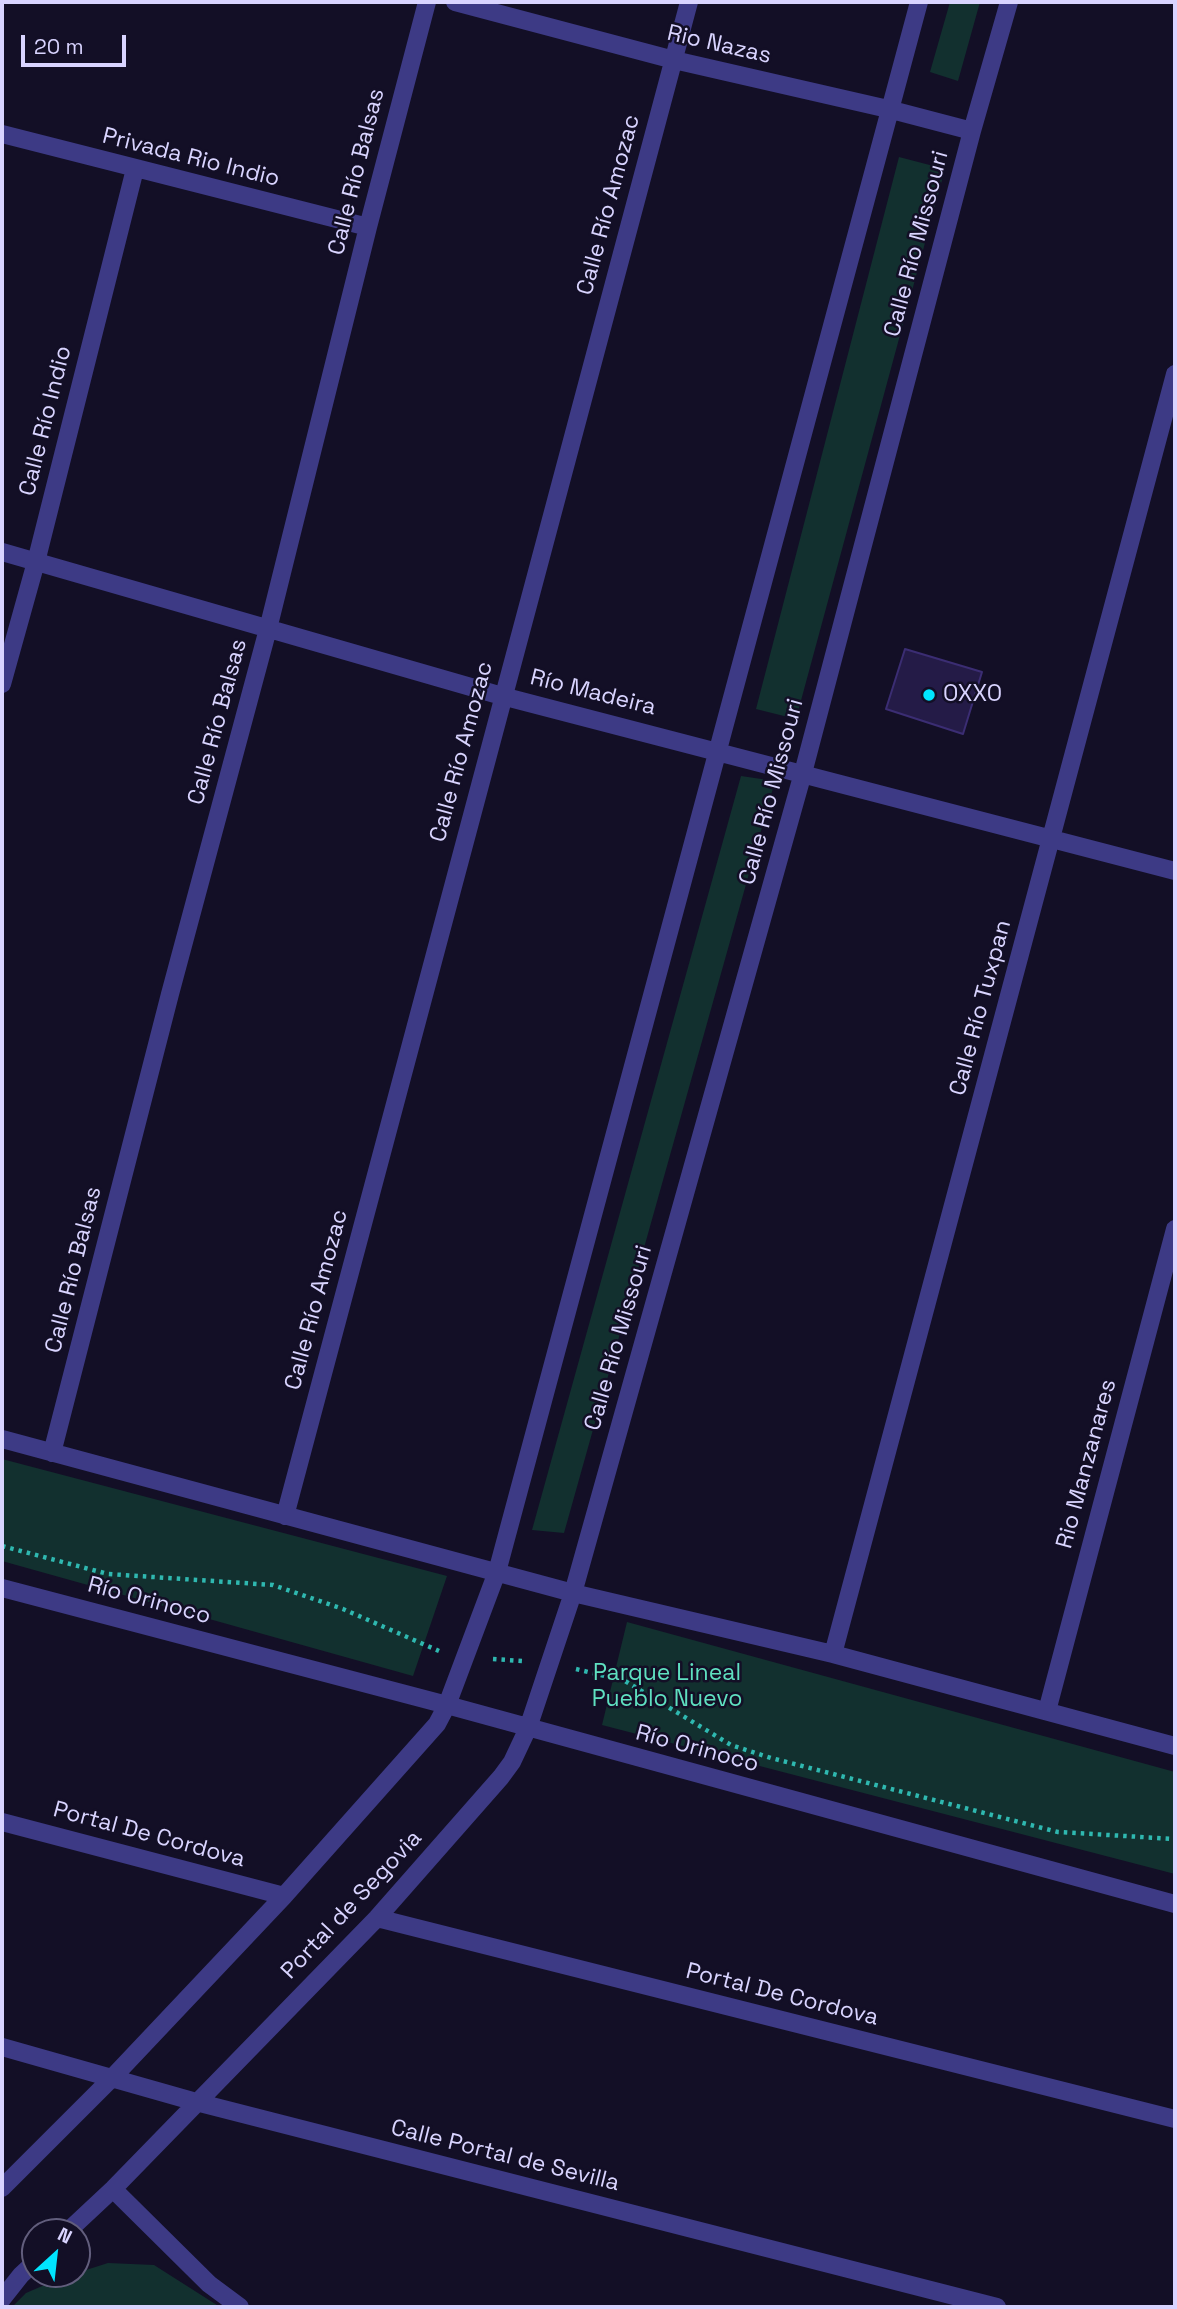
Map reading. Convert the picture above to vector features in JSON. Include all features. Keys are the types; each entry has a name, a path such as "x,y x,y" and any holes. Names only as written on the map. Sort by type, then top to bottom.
{"street":[{"name":"Calle Río Balsas","path":"52,1453 170,994 268,629 427,2"},
{"name":"Rio Nazas","path":"455,2 674,60 972,131"},
{"name":"Calle Río Amozac","path":"285,1516 689,2"},
{"path":"2,2188 113,2077 284,1896 437,1724 447,1705 497,1572 888,109 919,2"},
{"name":"Calle Río Missouri","path":"550,1662 573,1593 803,773 972,131 1009,2"},
{"name":"Privada Rio Indio","path":"2,134 368,227"},
{"name":"Calle Río Indio","path":"2,684 36,562 135,169"},
{"name":"Calle Río Tuxpan","path":"833,1654 1175,374"},
{"name":"Río Madeira","path":"2,552 502,696 1175,871"},
{"name":"Rio Manzanares","path":"1047,1711 1175,1229"},
{"path":"2,1440 573,1593 833,1654 1175,1746"},
{"name":"Río Orinoco","path":"2,1588 447,1705 1175,1904"},
{"name":"Portal de Segovia","path":"82,2218 377,1918 500,1777 512,1762 528,1728 550,1662"},
{"name":"Portal De Cordova","path":"2,1822 284,1896"},
{"name":"Portal De Cordova","path":"377,1918 1175,2119"},
{"name":"Calle Portal de Sevilla","path":"2,2047 196,2102 996,2307"},
{"path":"113,2189 209,2284 240,2307"},
{"path":"2,2299 21,2275"}],"path":[{"path":"2,1546 108,1574 273,1585 342,1609 433,1649 465,1658 550,1662 625,1681 731,1745 771,1758 1058,1832 1175,1839"}],"green space":[{"path":"950,2 980,2 958,81 930,72"},
{"path":"899,157 945,169 796,719 756,709"},
{"path":"741,776 775,781 564,1533 532,1530"},
{"path":"2,1459 447,1576 413,1676 2,1561"},
{"name":"Parque Lineal Pueblo Nuevo","path":"627,1622 1175,1772 1175,1874 602,1725"},
{"path":"108,2263 154,2265 220,2307 12,2307 26,2293 38,2288 91,2288 91,2268"}],"building":[{"path":"905,649 982,672 963,734 886,709"}],"place":[{"name":"OXXO","path":"929,695"}]}
